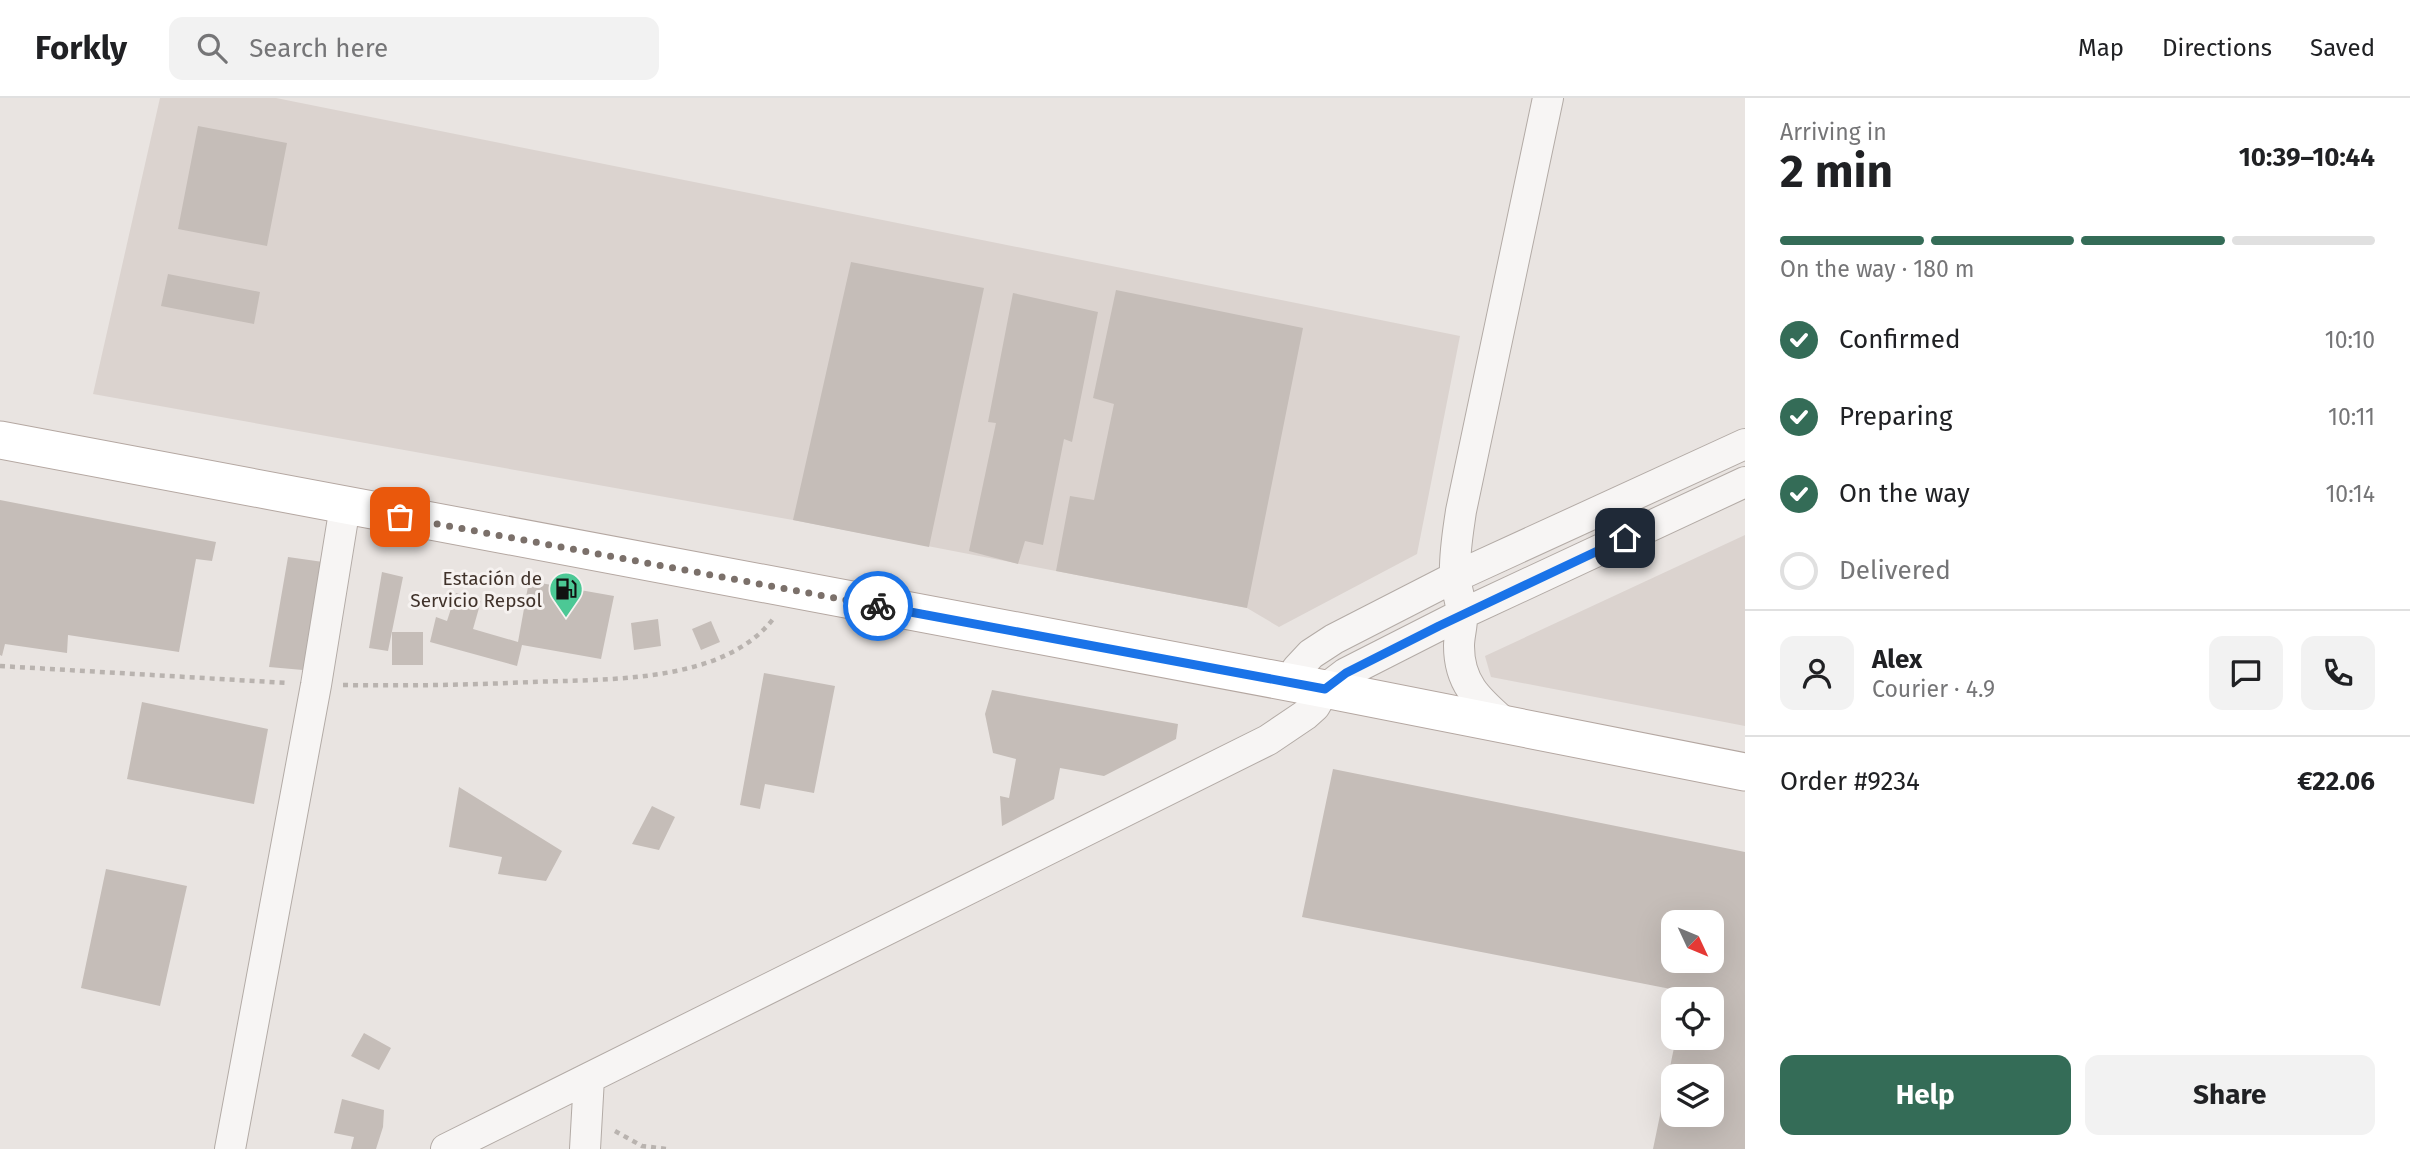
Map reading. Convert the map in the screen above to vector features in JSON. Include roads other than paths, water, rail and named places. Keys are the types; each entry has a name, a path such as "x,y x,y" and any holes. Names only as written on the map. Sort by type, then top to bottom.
{"main road":[{"path":"0,440 1745,772"}],"street":[{"path":"1508,726 1479,700 1465,680 1460,662 1462,614 1455,577 1455,551 1461,511 1548,98"},
{"path":"446,1149 588,1091 1268,740 1315,706 1309,687 1297,669 1311,654 1334,639 1455,577 1745,444"},
{"path":"1309,687 1346,673 1462,614 1745,482"},
{"path":"230,1149 316,685 345,506"},
{"path":"585,1149 588,1091"}],"place":[{"name":"Estación de Servicio Repsol","path":"566,619"}]}
